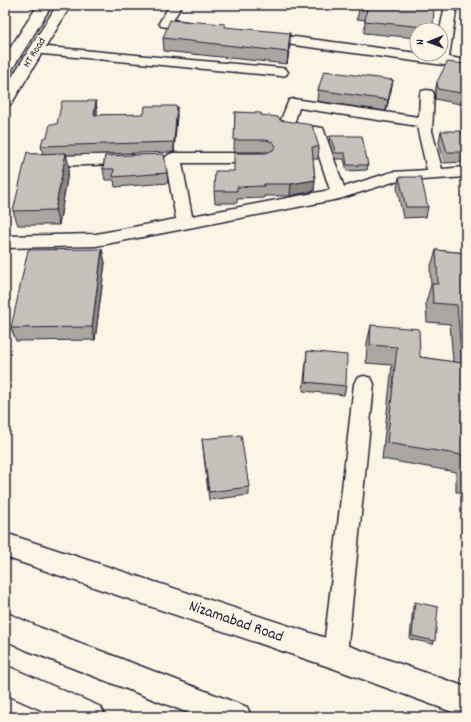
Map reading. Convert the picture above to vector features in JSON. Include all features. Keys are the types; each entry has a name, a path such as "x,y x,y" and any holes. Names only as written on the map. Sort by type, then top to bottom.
{"main road":[{"name":"HT Road","path":"5,68 45,5"},
{"name":"HT Road","path":"5,101 64,5"},
{"name":"Nizamabad Road","path":"5,545 335,655 466,702"},
{"path":"5,626 36,640 238,717"},
{"path":"5,679 91,717"}],"street":[{"path":"176,5 165,23 205,29"},
{"path":"448,22 451,5"},
{"path":"252,35 409,56"},
{"path":"37,50 281,72"},
{"path":"449,61 466,64"},
{"path":"427,94 424,122 425,131 436,174"},
{"path":"339,194 318,131 285,127 294,103 424,122"},
{"path":"36,162 143,158"},
{"path":"185,223 166,158 266,158"},
{"path":"5,242 96,240 339,194 392,177 466,172"},
{"path":"335,655 364,384"}],"building":[{"path":"360,5 434,5 433,22 409,22 409,26 365,21 367,8 359,7"},
{"path":"170,20 225,24 225,27 290,33 288,52 163,38"},
{"path":"447,62 466,64 466,94 438,89 437,82"},
{"path":"324,71 393,80 388,100 318,90"},
{"path":"62,101 96,101 94,115 144,114 145,106 177,106 174,142 41,146 43,138 47,137 50,124 57,124"},
{"path":"235,112 261,113 261,115 278,117 280,120 312,125 319,147 312,147 315,180 291,184 264,184 264,186 237,187 237,191 214,191 215,171 234,171 234,153 266,153 273,150 276,146 273,142 266,140 234,140"},
{"path":"441,131 461,131 466,152 447,152"},
{"path":"330,136 362,136 368,165 347,165 345,153 336,153"},
{"path":"27,152 32,154 66,153 55,210 13,211"},
{"path":"164,154 167,173 113,177 114,169 103,169 105,156"},
{"path":"399,177 421,177 428,207 406,207"},
{"path":"102,249 92,327 11,328 28,250"},
{"path":"436,250 466,253 466,476 464,476 463,455 387,443 397,347 370,345 371,325 419,329 420,357 462,363 457,305 433,303 432,284 438,284"},
{"path":"307,351 347,355 346,386 305,382"},
{"path":"241,435 249,487 209,492 202,439"},
{"path":"415,602 438,607 435,641 412,636"}]}
